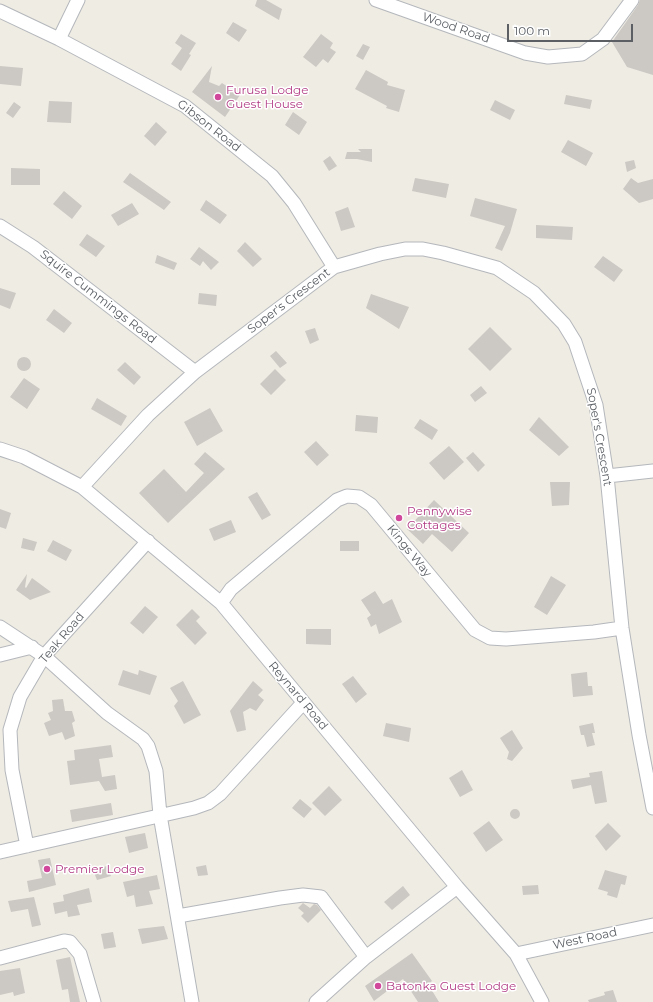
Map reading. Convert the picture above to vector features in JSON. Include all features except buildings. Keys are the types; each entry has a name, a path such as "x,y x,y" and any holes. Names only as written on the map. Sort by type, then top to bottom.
{"street":[{"path":"59,39 78,0"},
{"name":"Wood Road","path":"376,0 525,53 548,57 582,54 603,39 632,0"},
{"name":"Gibson Road","path":"0,11 59,39 185,106 272,176 294,203 334,267"},
{"name":"Squire Cummings Road","path":"0,226 33,247 195,372"},
{"name":"Soper's Crescent","path":"82,487 148,415 195,372 334,267 393,251 423,249 497,268 534,293 564,324 575,342 596,405 607,476 622,628 639,735 653,808"},
{"name":"Reynard Road","path":"0,449 24,457 82,487 221,603 457,887 516,954 542,1002"},
{"path":"607,476 653,471"},
{"name":"Kings Way","path":"221,603 231,588 337,500 347,496 360,497 371,505 475,630 490,638 506,639 594,632 622,628"},
{"name":"Teak Road","path":"27,846 12,770 10,730 20,697 44,656 148,541"},
{"path":"0,627 44,656 107,713 143,740 148,746 156,771 160,815 192,1002"},
{"path":"0,656 32,647"},
{"path":"0,852 208,803 220,794 303,703"},
{"path":"316,1002 366,957 457,887"},
{"path":"178,916 303,895 321,897 366,957"},
{"name":"West Road","path":"516,954 653,924"},
{"path":"0,958 64,941 70,942 80,954 94,1002"}],"place":[{"name":"Furusa Lodge Guest House","path":"218,97"},
{"name":"Pennywise Cottages","path":"399,518"},
{"name":"Premier Lodge","path":"47,869"},
{"name":"Batonka Guest Lodge","path":"378,986"}]}
